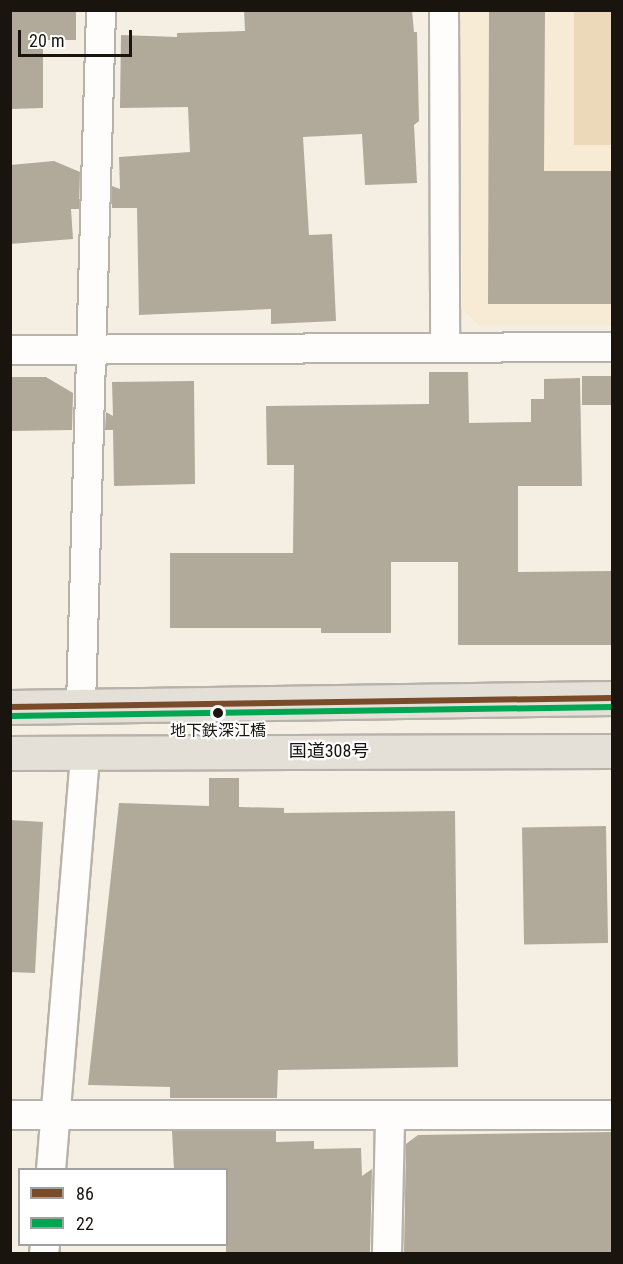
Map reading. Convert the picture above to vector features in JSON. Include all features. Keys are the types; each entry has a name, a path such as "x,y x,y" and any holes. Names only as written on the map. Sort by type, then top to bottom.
{"highway":[{"path":"10,707 612,698"},
{"name":"国道308号","path":"10,753 612,750"}],"street":[{"path":"81,705 101,10"},
{"path":"444,10 445,348"},
{"path":"10,350 612,347"},
{"path":"51,1168 85,752"},
{"path":"10,1115 390,1118 612,1115"},
{"path":"387,1254 390,1118"}],"shaded area":[{"path":"460,11 612,11 612,326 479,326 462,309"},
{"path":"574,11 612,11 612,145 574,145"}],"building":[{"path":"10,10 76,10 76,40 43,40 43,108 10,109"},
{"path":"244,10 412,10 414,32 417,32 419,121 414,125 417,183 365,185 362,134 303,137 309,235 332,234 336,321 271,324 271,309 139,315 137,208 112,208 112,186 120,189 119,157 190,152 188,107 120,108 121,35 177,37 177,33 245,31"},
{"path":"489,10 545,10 544,171 612,171 612,304 488,304"},
{"path":"54,161 80,172 79,209 71,209 73,239 10,244 10,165"},
{"path":"429,372 468,372 469,423 531,422 531,399 544,399 544,379 580,378 582,486 518,486 518,572 612,571 612,645 458,645 458,562 391,562 391,633 321,633 321,628 170,628 170,553 293,553 294,465 267,465 266,406 429,404"},
{"path":"582,376 612,376 612,405 582,405"},
{"path":"10,377 46,377 73,393 72,430 10,431"},
{"path":"194,381 195,484 114,486 113,430 105,430 106,412 113,416 112,382"},
{"path":"209,778 239,778 239,807 284,808 284,813 455,811 458,1067 278,1070 277,1098 170,1098 170,1087 88,1085 119,803 209,806"},
{"path":"10,820 43,822 35,973 10,972"},
{"path":"606,826 608,943 524,944 522,827"},
{"path":"172,1131 276,1131 276,1142 314,1141 314,1149 361,1148 362,1176 372,1169 370,1254 226,1254 226,1246 228,1246 228,1168 174,1168"},
{"path":"612,1132 612,1254 404,1254 406,1144 418,1135"}],"transit line":[{"name":"86","path":"10,707 612,698"},
{"name":"22","path":"10,716 612,707"}],"place":[{"name":"地下鉄深江橋","path":"218,713"}]}
